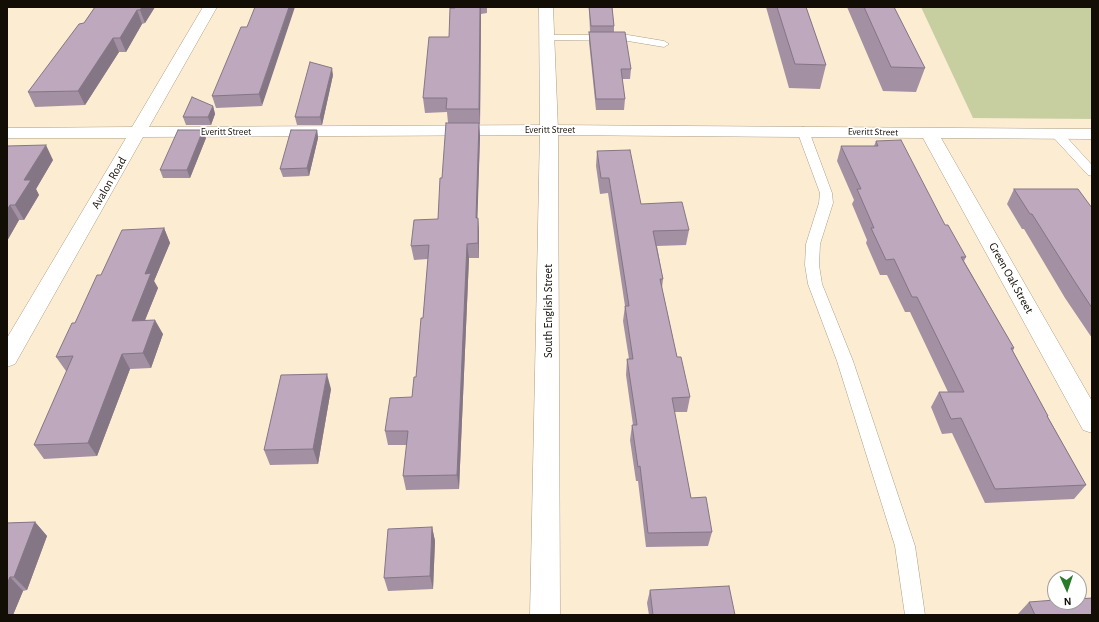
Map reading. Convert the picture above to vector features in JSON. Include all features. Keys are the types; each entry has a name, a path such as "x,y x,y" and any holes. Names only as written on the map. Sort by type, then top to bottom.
{"street":[{"name":"Avalon Road","path":"7,358 210,7"},
{"name":"South English Street","path":"545,615 549,130 548,38 546,7"},
{"name":"Everitt Street","path":"7,133 549,130 1092,134"},
{"name":"Green Oak Street","path":"929,133 1092,423"}],"lane":[{"path":"548,38 628,38 664,44"},
{"path":"802,131 826,193 826,203 813,244 812,265 815,284 845,361 898,525 909,568 915,615"},
{"path":"1057,134 1092,172"}],"green space":[{"path":"921,7 1092,7 1092,119 973,118"}],"building":[{"path":"95,7 142,7 140,10 137,10 120,38 113,38 78,91 28,92 79,24 84,23"},
{"path":"255,7 289,7 259,94 212,96 241,27 247,27"},
{"path":"480,7 479,109 446,109 447,98 423,98 429,37 449,37 450,8"},
{"path":"589,7 612,7 614,26 591,26"},
{"path":"777,7 806,7 826,65 795,64"},
{"path":"864,7 894,7 925,68 891,67"},
{"path":"589,32 625,32 631,69 621,69 625,99 596,99"},
{"path":"310,62 332,68 320,117 295,117"},
{"path":"192,97 213,106 208,117 183,117"},
{"path":"446,123 479,123 476,218 478,218 478,243 467,244 457,475 403,476 408,431 385,431 390,398 412,397 414,377 416,377 429,245 411,246 414,220 438,219 440,178 442,178"},
{"path":"178,130 203,130 187,170 160,170"},
{"path":"291,130 317,130 307,168 280,169"},
{"path":"901,140 945,225 948,225 966,257 961,257 1014,348 1011,348 1086,485 995,489 961,418 951,419 939,392 964,392 917,297 912,297 894,259 886,260 871,228 874,228 857,189 861,189 841,146 878,146 876,141"},
{"path":"46,145 24,180 31,180 15,205 10,205 7,210 7,146"},
{"path":"630,150 641,204 682,202 689,230 653,231 663,279 660,279 677,357 681,357 690,397 672,398 691,498 706,497 712,532 648,533 640,466 638,467 632,425 637,425 627,359 633,359 625,306 629,306 609,178 601,178 597,151"},
{"path":"1014,189 1078,189 1092,208 1092,308 1032,214 1030,214"},
{"path":"164,228 145,274 151,273 132,321 155,320 143,353 122,354 88,443 34,445 73,356 56,357 72,323 75,323 97,275 101,275 122,230"},
{"path":"327,374 313,449 264,450 281,375"},
{"path":"35,522 14,577 10,577 7,584 7,523"},
{"path":"432,527 430,576 384,578 388,529"},
{"path":"729,586 735,615 653,615 650,590"},
{"path":"1087,598 1092,598 1092,615 1035,615 1029,602 1047,601 1047,610 1087,610"}]}
